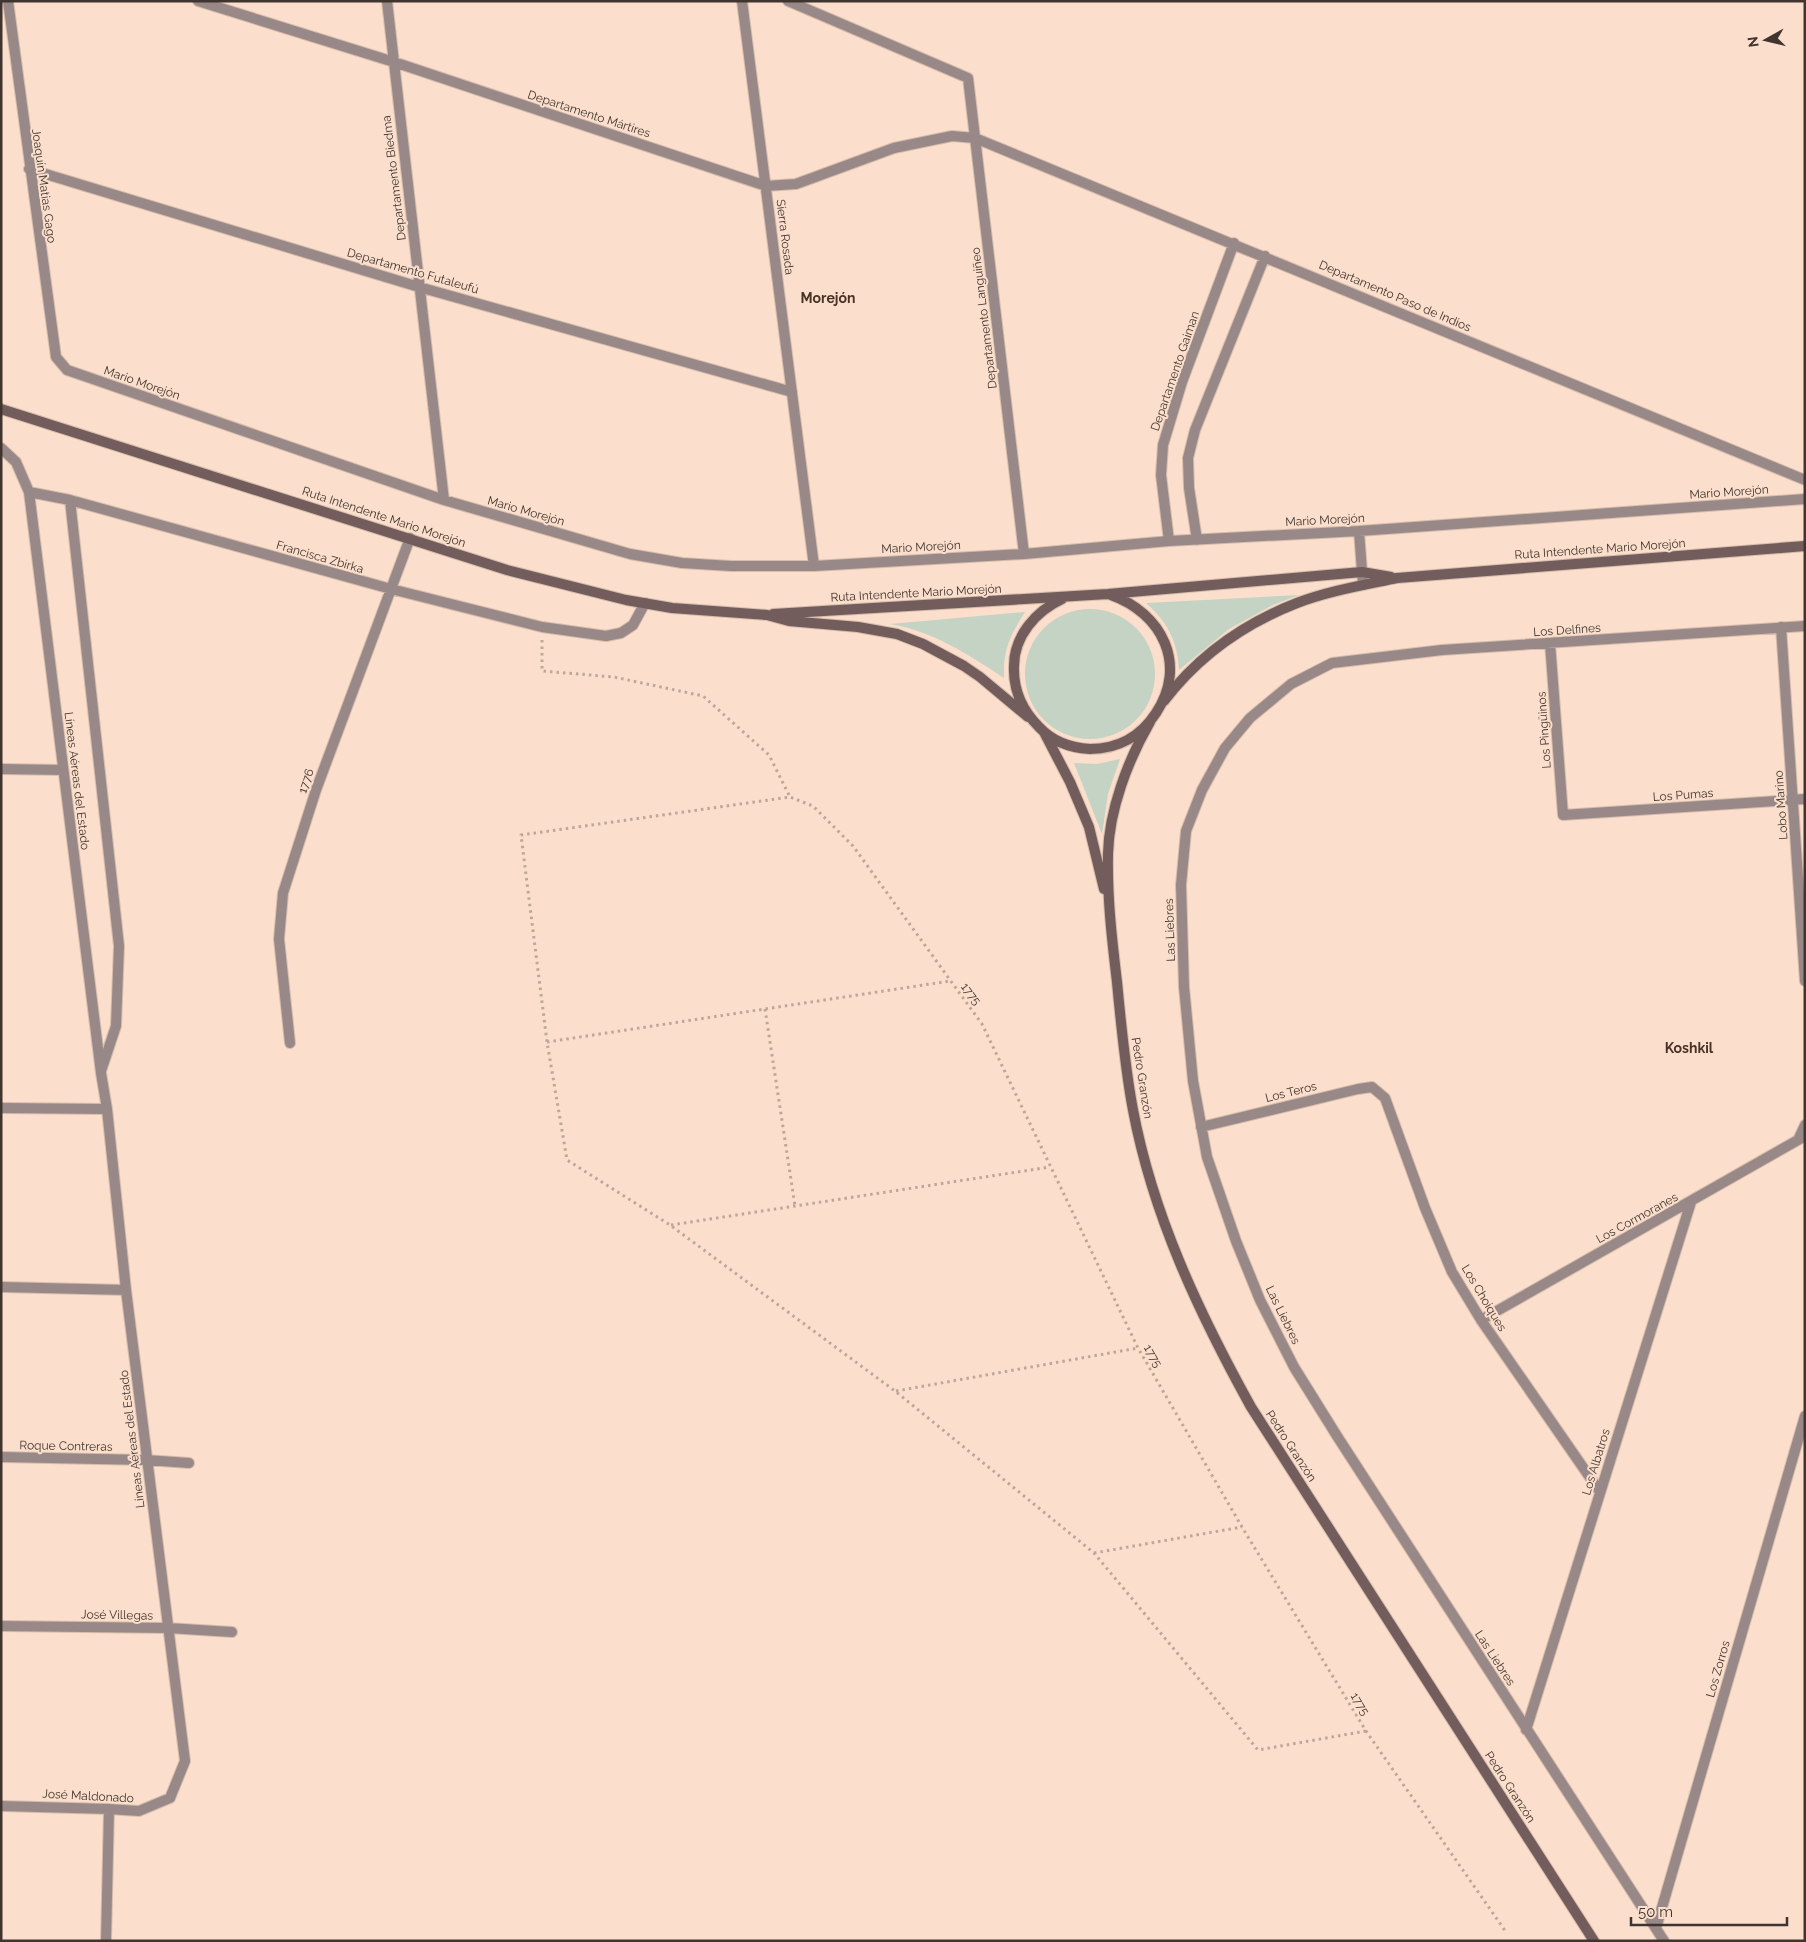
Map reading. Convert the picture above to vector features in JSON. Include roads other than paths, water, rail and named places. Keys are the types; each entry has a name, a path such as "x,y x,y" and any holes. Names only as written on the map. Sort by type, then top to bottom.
{"main road":[{"name":"Ruta Intendente Mario Morejón","path":"1,409 507,570 672,608 767,615 1067,596"},
{"name":"Ruta Intendente Mario Morejón","path":"1164,701 1181,678 1236,634 1298,602 1363,585 1396,578 1805,546"},
{"name":"Ruta Intendente Mario Morejón","path":"1108,594 1362,572 1396,578"},
{"path":"1108,594 1126,600 1143,611 1156,626 1165,643 1170,662 1170,682 1164,701 1150,722 1138,734 1120,744 1101,749 1081,748 1062,743 1045,734 1028,717 1019,700 1014,683 1014,664 1017,646 1025,630 1036,615 1051,604 1067,596 1108,594"},
{"name":"Ruta Intendente Mario Morejón","path":"767,615 789,621 876,630 911,639 944,654 980,677 1028,717"},
{"name":"Pedro Granzón","path":"1150,722 1132,757 1117,805 1108,852 1109,907 1124,1052 1133,1110 1167,1232 1191,1291 1222,1355 1251,1407 1594,1941"},
{"name":"Pedro Granzón","path":"1045,734 1070,782 1089,828 1109,907"}],"street":[{"name":"Joaquín Matias Gago","path":"8,1 29,169 56,357 67,370"},
{"name":"Departamento Mártires","path":"198,1 394,62 766,186 796,184 894,148 952,136 975,138"},
{"name":"Departamento Biedma","path":"387,1 444,500"},
{"name":"Sierra Rosada","path":"742,1 814,566"},
{"name":"Departamento Languiñeo","path":"788,1 968,78 1024,554"},
{"name":"Departamento Paso de Indios","path":"975,138 1234,243 1805,480"},
{"name":"Departamento Futaleufú","path":"29,169 419,287 792,392"},
{"name":"Departamento Gaiman","path":"1169,541 1161,475 1163,445 1182,382 1234,243"},
{"path":"1198,540 1189,488 1188,458 1195,430 1265,256"},
{"name":"Mario Morejón","path":"67,370 444,500 630,554 692,564 814,566 1024,554 1169,541 1360,531 1805,499"},
{"path":"1,448 16,462 29,492"},
{"name":"Francisca Zbirka","path":"29,492 70,500 391,589 542,627 606,636 621,633 633,625 645,603"},
{"name":"Líneas Aéreas del Estado","path":"29,492 100,1074 106,1109 146,1460 184,1761 170,1798"},
{"name":"Líneas Aéreas del Estado","path":"70,500 119,946 116,1026 100,1074"},
{"path":"1360,531 1363,585"},
{"name":"1776","path":"290,1043 279,939 283,894 316,790 410,538"},
{"name":"Los Delfines","path":"1332,662 1442,650 1805,626"},
{"name":"Lobo Marino","path":"1781,627 1805,981"},
{"name":"Los Pingüinos","path":"1550,643 1563,816"},
{"name":"Las Liebres","path":"1332,662 1291,684 1250,718 1225,748 1202,790 1186,831 1180,885 1184,987 1193,1081 1207,1158 1236,1241 1260,1300 1294,1367 1526,1730 1664,1941"},
{"path":"1,769 63,770"},
{"name":"Los Pumas","path":"1563,816 1805,799"},
{"name":"Los Teros","path":"1201,1127 1358,1089 1372,1087 1385,1098"},
{"name":"Los Choiques","path":"1385,1098 1425,1208 1452,1272 1480,1320 1600,1492"},
{"path":"1,1108 106,1109"},
{"path":"1801,1138 1805,1125"},
{"name":"Los Cormoranes","path":"1480,1320 1801,1138"},
{"name":"Los Albatros","path":"1526,1730 1690,1202"},
{"path":"1,1287 126,1290"},
{"name":"Los Zorros","path":"1656,1928 1805,1416"},
{"name":"Roque Contreras","path":"1,1457 146,1460 189,1463"},
{"name":"José Villegas","path":"1,1626 168,1628 232,1632"},
{"name":"José Maldonado","path":"1,1806 139,1811 170,1798"},
{"path":"106,1941 109,1809"}],"district":[{"name":"Morejón","path":"828,298"},
{"name":"Koshkil","path":"1689,1048"}]}
